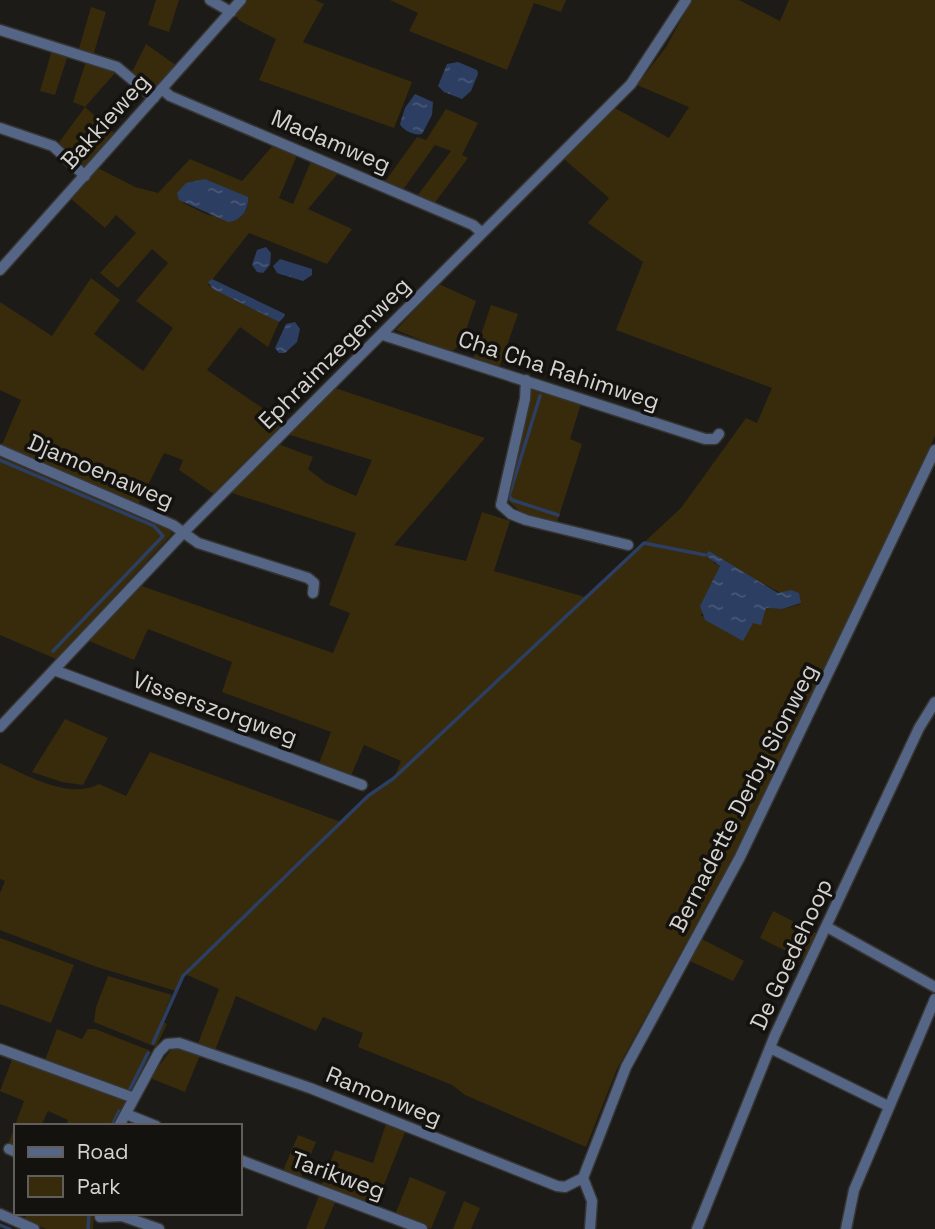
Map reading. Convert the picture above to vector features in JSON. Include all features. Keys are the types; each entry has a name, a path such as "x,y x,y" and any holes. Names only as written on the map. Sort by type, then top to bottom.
{"street":[{"path":"210,0 230,12"},
{"name":"Bakkieweg","path":"0,270 241,0"},
{"name":"Ephraimzegenweg","path":"0,727 182,534 631,84 686,0"},
{"name":"Madamweg","path":"0,30 117,67 158,93 473,225 482,233"},
{"path":"0,128 53,146 85,176"},
{"name":"Cha Cha Rahimweg","path":"383,335 705,439 715,439 719,434"},
{"path":"526,380 526,398 501,505 511,514 526,520 628,545"},
{"name":"Djamoenaweg","path":"0,450 173,525 198,543 307,578 314,583 313,593"},
{"name":"Bernadette Derby Sionweg","path":"583,1178 626,1067 740,857 935,450"},
{"name":"Visserszorgweg","path":"54,670 362,785"},
{"name":"De Goedehoop","path":"697,1229 770,1048 893,782 935,702"},
{"path":"827,927 935,987"},
{"path":"846,1229 854,1190 935,999"},
{"name":"Ramonweg","path":"134,1098 159,1052 167,1044 179,1043 310,1088 557,1186 565,1187 583,1178"},
{"path":"770,1048 888,1106"},
{"path":"0,1049 134,1098 120,1124"},
{"path":"126,1114 151,1124"},
{"name":"Tarikweg","path":"242,1161 422,1229"},
{"path":"583,1178 592,1201 590,1229"},
{"path":"0,1214 34,1229"},
{"path":"102,1229 100,1215 122,1216 159,1229"}],"green space":[{"path":"156,0 179,0 169,32 148,25"},
{"path":"246,0 315,0 324,4 303,42 412,82 394,128 259,80 276,39 240,21 234,14"},
{"path":"390,0 566,0 561,12 534,3 507,70 409,31 418,13"},
{"path":"692,0 739,0 780,21 789,0 935,0 935,436 738,848 617,1069 586,1147 465,1095 452,1085 358,1047 363,1033 323,1017 316,1031 236,996 214,1053 197,1046 219,989 185,974 176,991 97,967 0,930 0,893 5,881 0,879 0,763 36,780 62,788 88,788 99,784 126,796 150,752 341,822 368,796 394,778 401,761 364,745 350,778 318,766 331,732 222,692 232,662 148,629 134,660 87,640 139,585 333,653 350,613 329,605 356,533 229,492 278,444 313,457 308,469 326,483 356,496 372,460 287,434 335,388 485,438 394,545 466,561 482,512 510,521 494,571 585,597 681,508 746,418 757,423 772,388 616,330 643,262 588,223 609,198 564,159 615,108 669,138 689,107 637,85 666,47","holes":["709,551 719,560 801,604 782,609 766,608 753,623 701,616 720,566 714,563"]},
{"path":"91,7 106,12 93,56 78,52"},
{"path":"146,44 177,66 154,90 132,72"},
{"path":"52,50 68,55 55,95 40,91"},
{"path":"86,61 115,73 85,107 73,102"},
{"path":"85,107 116,135 84,168 57,145"},
{"path":"446,109 478,123 462,155 468,158 434,204 417,196 451,151 435,145 402,191 384,183 417,137 426,140"},
{"path":"275,143 298,153 279,198 293,204 312,159 340,171 308,209 352,229 327,264 249,233 208,285 279,322 268,347 240,327 207,370 284,423 214,494 179,470 183,460 164,453 138,505 2,445 21,400 0,390 0,302 52,336 91,278 120,300 94,334 143,371 173,328 136,301 168,263 152,249 118,288 100,273 136,233 116,215 105,228 70,198 98,168 135,187 158,193 190,159 242,181","holes":["205,179 248,198 247,209 240,218 208,215 183,203"]},
{"path":"439,284 476,301 461,344 451,352 396,330"},
{"path":"491,305 518,314 499,368 473,359"},
{"path":"531,386 581,404 570,439 582,444 557,522 522,513 507,500"},
{"path":"0,454 169,528 172,534 56,659 0,635"},
{"path":"65,719 108,738 83,785 62,782 32,772"},
{"path":"773,911 818,934 804,960 760,938"},
{"path":"0,938 74,965 51,1023 0,1004"},
{"path":"702,939 744,961 733,981 690,961"},
{"path":"108,976 172,995 161,1021 167,1024 156,1047 94,1022 96,1007"},
{"path":"57,1029 82,1039 88,1029 95,1029 151,1051 137,1084 126,1090 45,1060"},
{"path":"173,1047 200,1055 185,1092 150,1078"},
{"path":"13,1057 124,1099 126,1108 117,1124 67,1124 68,1120 48,1111 42,1124 16,1124 24,1101 0,1091"},
{"path":"386,1124 405,1132 375,1207 321,1186 335,1150 373,1163"},
{"path":"14,1128 14,1150 7,1147"},
{"path":"298,1135 316,1142 301,1178 282,1173"},
{"path":"410,1177 446,1192 431,1229 395,1215"},
{"path":"320,1193 336,1200 324,1229 306,1229"},
{"path":"464,1201 480,1208 471,1229 453,1229"},
{"path":"26,1215 94,1215 93,1229 46,1229 25,1220"}],"water":[{"path":"458,62 477,70 478,74 471,91 462,99 444,92 438,86 447,64"},
{"path":"415,94 433,102 432,115 422,134 409,132 400,124 405,108"},
{"path":"205,179 248,197 247,206 240,217 228,222 179,200 177,193 186,183"},
{"path":"266,247 271,253 270,265 263,273 257,272 252,265 257,250"},
{"path":"280,259 312,269 312,275 303,281 277,273 273,266"},
{"path":"212,279 285,314 284,317 279,322 213,289 208,282"},
{"path":"295,322 300,329 297,342 285,353 279,353 275,348 286,324"},
{"path":"709,551 778,593 791,590 799,593 801,603 782,609 766,608 761,625 753,623 743,641 705,620 700,606 720,566 705,555"}],"waterway":[{"path":"540,396 509,496 512,500 558,515"},
{"path":"0,460 154,526 163,536 53,651"},
{"path":"153,1043 183,976 368,796 394,778 644,543 705,555"},
{"path":"129,1091 148,1053"},
{"path":"113,1124 119,1111"},
{"path":"88,1229 89,1215"},
{"path":"0,1225 10,1229"}]}
